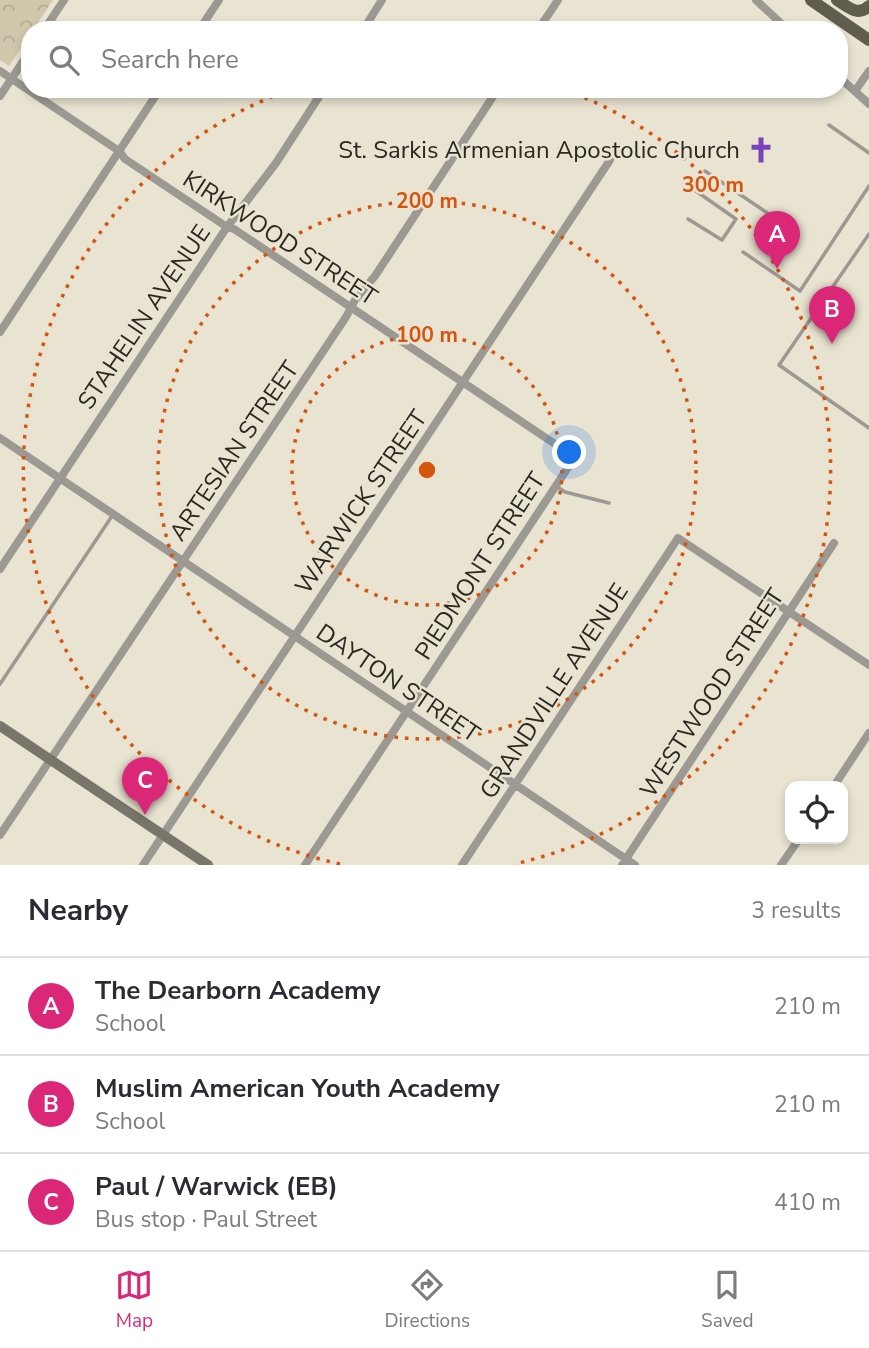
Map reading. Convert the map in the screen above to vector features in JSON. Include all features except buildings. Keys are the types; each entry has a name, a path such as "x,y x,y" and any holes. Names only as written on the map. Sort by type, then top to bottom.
{"main road":[{"path":"811,0 842,21"},
{"path":"837,0 858,12 869,6"},
{"path":"848,25 865,37 869,46"}],"street":[{"path":"50,21 64,0"},
{"path":"205,21 219,0"},
{"path":"369,21 382,0"},
{"path":"544,21 558,0"},
{"path":"756,0 778,21"},
{"path":"0,96 21,64"},
{"name":"KIRKWOOD STREET","path":"0,71 21,86"},
{"path":"855,91 869,71"},
{"path":"848,85 869,104"},
{"name":"KIRKWOOD STREET","path":"40,98 119,151 125,159 564,450 571,463"},
{"path":"0,332 154,98"},
{"name":"STAHELIN AVENUE","path":"0,569 227,227 276,163 318,98"},
{"name":"ARTESIAN STREET","path":"0,835 492,98"},
{"name":"WARWICK STREET","path":"143,865 610,160"},
{"name":"DAYTON STREET","path":"0,438 407,712 624,862 635,865"},
{"name":"PIEDMONT STREET","path":"305,865 571,463"},
{"name":"GRANDVILLE AVENUE","path":"462,865 678,538 788,612"},
{"name":"WESTWOOD STREET","path":"624,862 834,543"},
{"path":"788,612 869,665"},
{"path":"0,726 208,865"},
{"path":"837,781 869,733"},
{"path":"781,865 796,844"}],"lane":[{"path":"829,125 869,153"},
{"path":"705,171 769,214"},
{"path":"743,252 800,291 869,186"},
{"path":"688,219 722,240 736,219 693,189"},
{"path":"869,234 779,365 869,428"},
{"path":"556,486 565,492 610,503"},
{"path":"0,684 113,514"}],"green space":[{"path":"0,0 53,0 39,21 21,21 21,48 9,66 0,60"}],"place":[{"name":"St. Sarkis Armenian Apostolic Church","path":"761,150"},
{"name":"The Dearborn Academy","path":"777,269"},
{"name":"Muslim American Youth Academy","path":"832,344"},
{"name":"Paul / Warwick (EB)","path":"145,815"}]}
